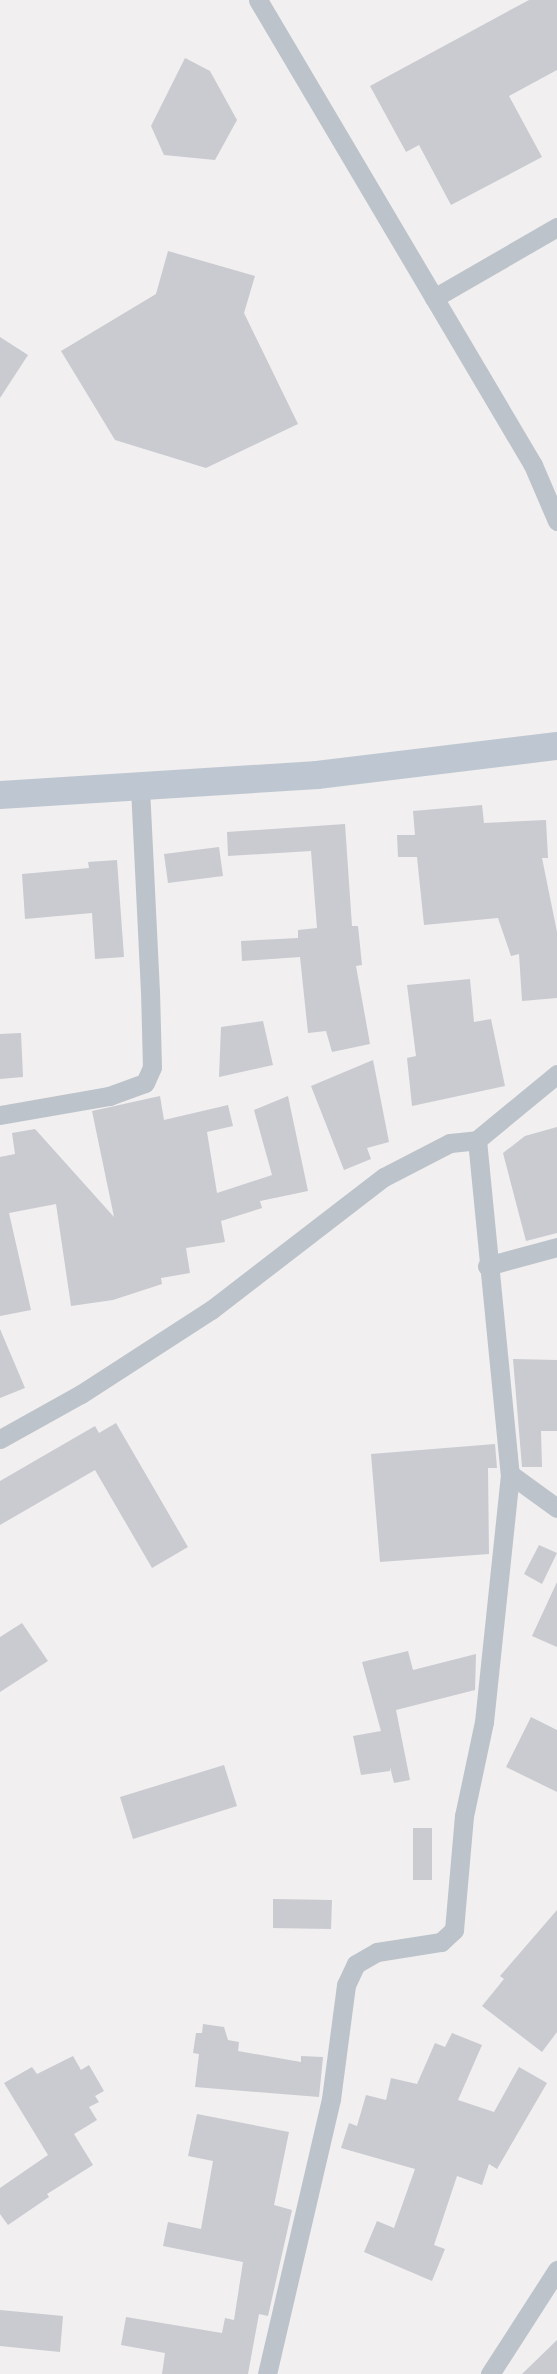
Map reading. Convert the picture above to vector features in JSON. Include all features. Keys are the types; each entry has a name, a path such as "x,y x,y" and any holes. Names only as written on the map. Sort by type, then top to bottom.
{"main road":[{"path":"0,794 140,789 317,775 557,746"}],"street":[{"path":"258,0 533,465 557,521"},
{"path":"434,298 557,227"},
{"path":"0,1115 109,1096 145,1083 152,1067 140,789"},
{"path":"0,1439 211,1310 384,1177 450,1143 477,1140 557,1074"},
{"path":"267,2374 331,2099 346,1985 356,1964 377,1952 441,1942 454,1930 464,1816 484,1722 510,1474 487,1266 477,1140"},
{"path":"487,1266 557,1247"},
{"path":"510,1474 557,1508"},
{"path":"490,2374 557,2270"}],"building":[{"path":"529,0 557,0 557,70 509,96 542,157 451,205 419,145 406,152 370,86"},
{"path":"185,58 210,71 237,120 215,160 164,155 151,126"},
{"path":"168,251 255,276 244,313 298,424 206,468 115,440 61,351 156,294"},
{"path":"0,337 28,355 0,398"},
{"path":"482,805 484,823 546,820 548,858 542,858 557,932 557,998 522,1001 519,954 511,956 498,918 424,925 417,857 398,857 397,835 415,835 413,811"},
{"path":"345,824 352,926 358,926 362,965 356,966 370,1044 332,1052 326,1031 308,1033 300,957 242,961 241,941 298,938 298,930 317,928 311,851 228,856 227,832"},
{"path":"219,847 223,876 168,883 164,854"},
{"path":"117,860 124,957 95,959 92,913 25,919 22,874 89,868 88,862"},
{"path":"470,979 474,1022 491,1019 505,1086 412,1106 407,1058 416,1056 407,985"},
{"path":"263,1021 273,1065 219,1077 221,1027"},
{"path":"21,1033 23,1077 0,1079 0,1034"},
{"path":"373,1060 389,1142 367,1148 371,1159 344,1170 311,1086"},
{"path":"160,1096 164,1120 228,1105 233,1126 207,1132 217,1193 272,1175 254,1110 288,1096 308,1191 260,1201 262,1208 221,1221 225,1242 186,1248 190,1273 161,1278 162,1284 113,1300 71,1306 56,1204 9,1213 31,1310 0,1316 0,1157 15,1154 12,1133 35,1129 114,1217 92,1111"},
{"path":"557,1127 557,1233 526,1241 503,1153 525,1136"},
{"path":"0,1329 25,1388 0,1398"},
{"path":"513,1359 557,1360 557,1431 541,1431 542,1467 522,1467"},
{"path":"116,1423 188,1547 152,1568 95,1470 0,1525 0,1481 95,1426 99,1433"},
{"path":"495,1444 497,1468 488,1468 489,1554 380,1562 371,1454"},
{"path":"539,1545 557,1553 542,1584 524,1574"},
{"path":"557,1582 557,1647 532,1636"},
{"path":"22,1623 48,1661 0,1692 0,1637"},
{"path":"408,1651 413,1670 476,1654 475,1690 396,1710 410,1780 394,1783 390,1767 390,1771 361,1775 353,1736 381,1731 362,1662"},
{"path":"531,1717 557,1730 557,1792 506,1767"},
{"path":"224,1765 237,1806 133,1839 120,1797"},
{"path":"413,1828 432,1828 432,1880 413,1880"},
{"path":"273,1899 332,1900 331,1929 273,1928"},
{"path":"557,1910 557,2032 542,2052 482,2006 504,1979 500,1976"},
{"path":"203,2024 224,2027 228,2040 239,2042 238,2051 301,2062 301,2056 323,2057 319,2097 195,2087 199,2054 193,2053 196,2033 202,2033"},
{"path":"452,2033 482,2045 458,2100 494,2112 519,2067 547,2083 497,2169 489,2164 482,2185 457,2176 434,2245 445,2249 432,2281 364,2252 377,2221 394,2228 415,2169 341,2148 349,2123 357,2126 366,2095 386,2100 391,2078 417,2084 435,2043 445,2047"},
{"path":"73,2056 81,2070 89,2065 104,2091 95,2096 99,2102 89,2107 97,2120 74,2134 93,2165 47,2194 49,2197 8,2225 0,2214 0,2188 48,2155 4,2083 32,2067 37,2074"},
{"path":"197,2114 289,2132 274,2205 292,2210 268,2316 259,2314 248,2374 162,2374 165,2353 121,2345 126,2317 222,2333 225,2318 234,2320 243,2262 163,2246 168,2222 201,2229 213,2161 188,2156"},
{"path":"0,2310 63,2316 60,2352 0,2346"},
{"path":"557,2340 557,2374 522,2374"}]}
